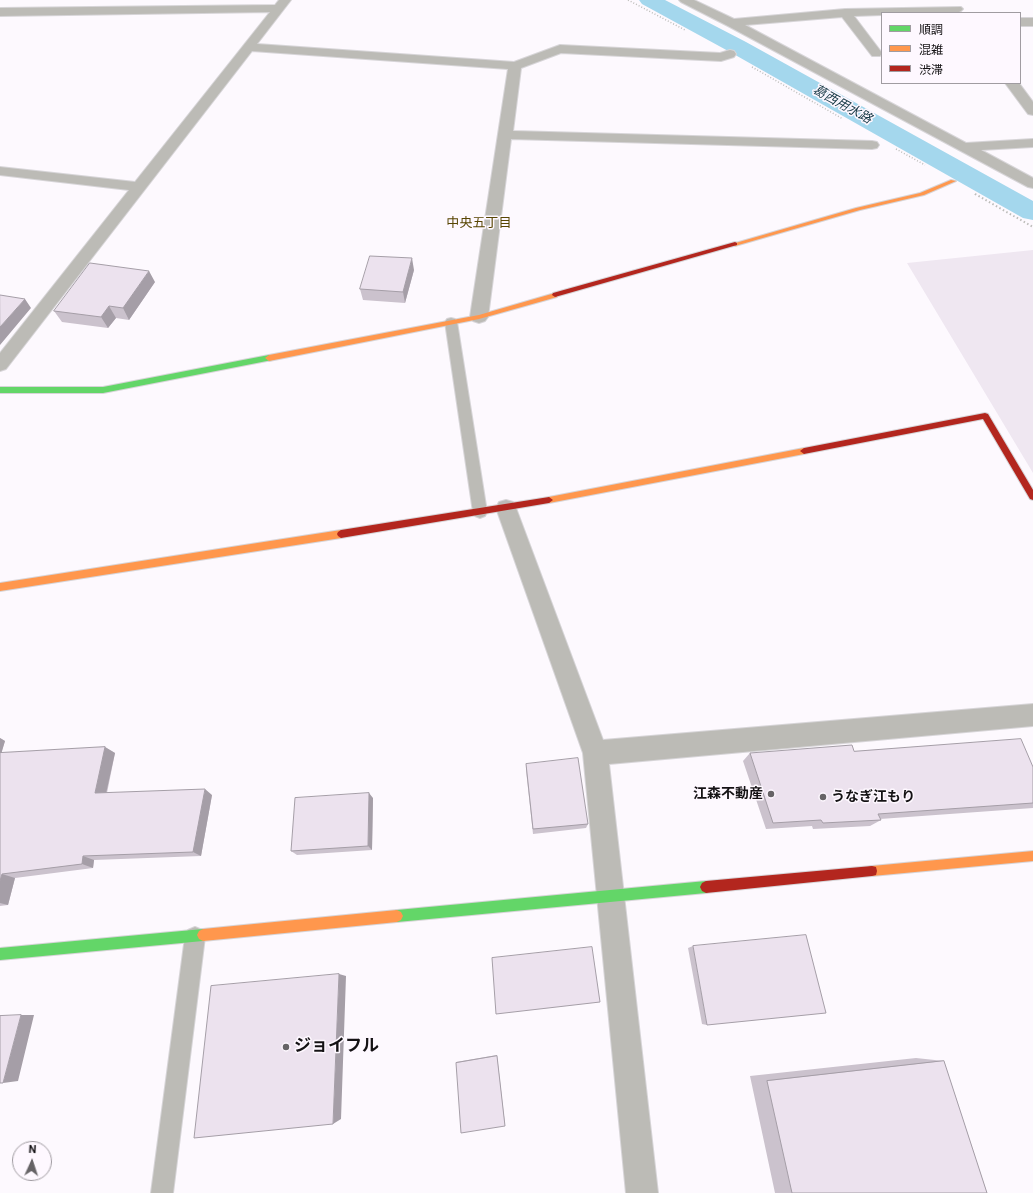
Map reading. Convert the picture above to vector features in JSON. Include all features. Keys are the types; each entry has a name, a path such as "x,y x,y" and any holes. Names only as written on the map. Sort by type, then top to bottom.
{"street":[{"path":"685,0 732,23 1033,184"},
{"path":"891,0 898,11"},
{"path":"0,12 282,4"},
{"path":"0,364 282,4"},
{"path":"800,5 806,16"},
{"path":"732,23 845,13 956,7"},
{"path":"845,13 876,53"},
{"path":"1021,22 1033,22"},
{"path":"249,47 515,66 560,49 721,57 730,54"},
{"path":"479,317 515,66"},
{"path":"1013,84 1033,111"},
{"path":"505,134 872,145"},
{"path":"962,147 1033,143"},
{"path":"0,171 140,187"},
{"path":"0,390 103,390 479,317 858,209 922,194 953,181"},
{"path":"0,587 506,508 985,416 1033,497"},
{"path":"506,508 595,753 612,897 642,1193"},
{"path":"595,753 1033,715"},
{"path":"0,954 195,937 1033,856"}],"lane":[{"path":"451,322 480,512"},
{"path":"162,1193 195,937"}],"path":[{"path":"628,0 730,54 848,122"},
{"path":"890,145 1033,227"}],"shaded area":[{"path":"1033,250 1033,473 907,263"}],"building":[{"path":"370,256 412,258 403,292 360,289"},
{"path":"90,263 149,271 123,308 109,306 101,317 54,311"},
{"path":"0,295 25,299 0,327"},
{"path":"1021,739 1033,767 1033,803 878,814 881,820 823,823 821,820 773,823 750,753 852,745 854,751"},
{"path":"105,747 95,793 205,789 193,852 83,856 82,864 2,874 0,881 0,753"},
{"path":"578,758 588,824 533,829 526,764"},
{"path":"369,793 368,846 291,851 295,798"},
{"path":"806,935 826,1013 707,1025 693,946"},
{"path":"592,947 600,1002 496,1014 492,958"},
{"path":"339,974 333,1124 194,1138 211,986"},
{"path":"21,1015 3,1083 0,1083 0,1016"},
{"path":"497,1056 505,1126 461,1133 456,1063"},
{"path":"944,1061 987,1193 792,1193 767,1081"}],"waterway":[{"name":"葛西用水路","path":"649,0 738,47 1033,212"}],"traffic: fast":[{"path":"0,390 103,390 269,358"},
{"path":"397,916 706,887"},
{"path":"0,954 203,935"}],"traffic: slow":[{"path":"735,244 858,209 922,194 953,181"},
{"path":"269,358 479,317 555,295"},
{"path":"549,500 804,451"},
{"path":"0,587 341,534"},
{"path":"872,871 1033,856"},
{"path":"203,935 397,916"}],"traffic: jam":[{"path":"555,295 735,244"},
{"path":"804,451 985,416 1033,497"},
{"path":"341,534 549,500"},
{"path":"706,887 872,871"}],"place":[{"name":"江森不動産","path":"771,794"},
{"name":"うなぎ江もり","path":"823,797"},
{"name":"ジョイフル","path":"286,1047"}],"district":[{"name":"中央五丁目","path":"479,224"}]}
